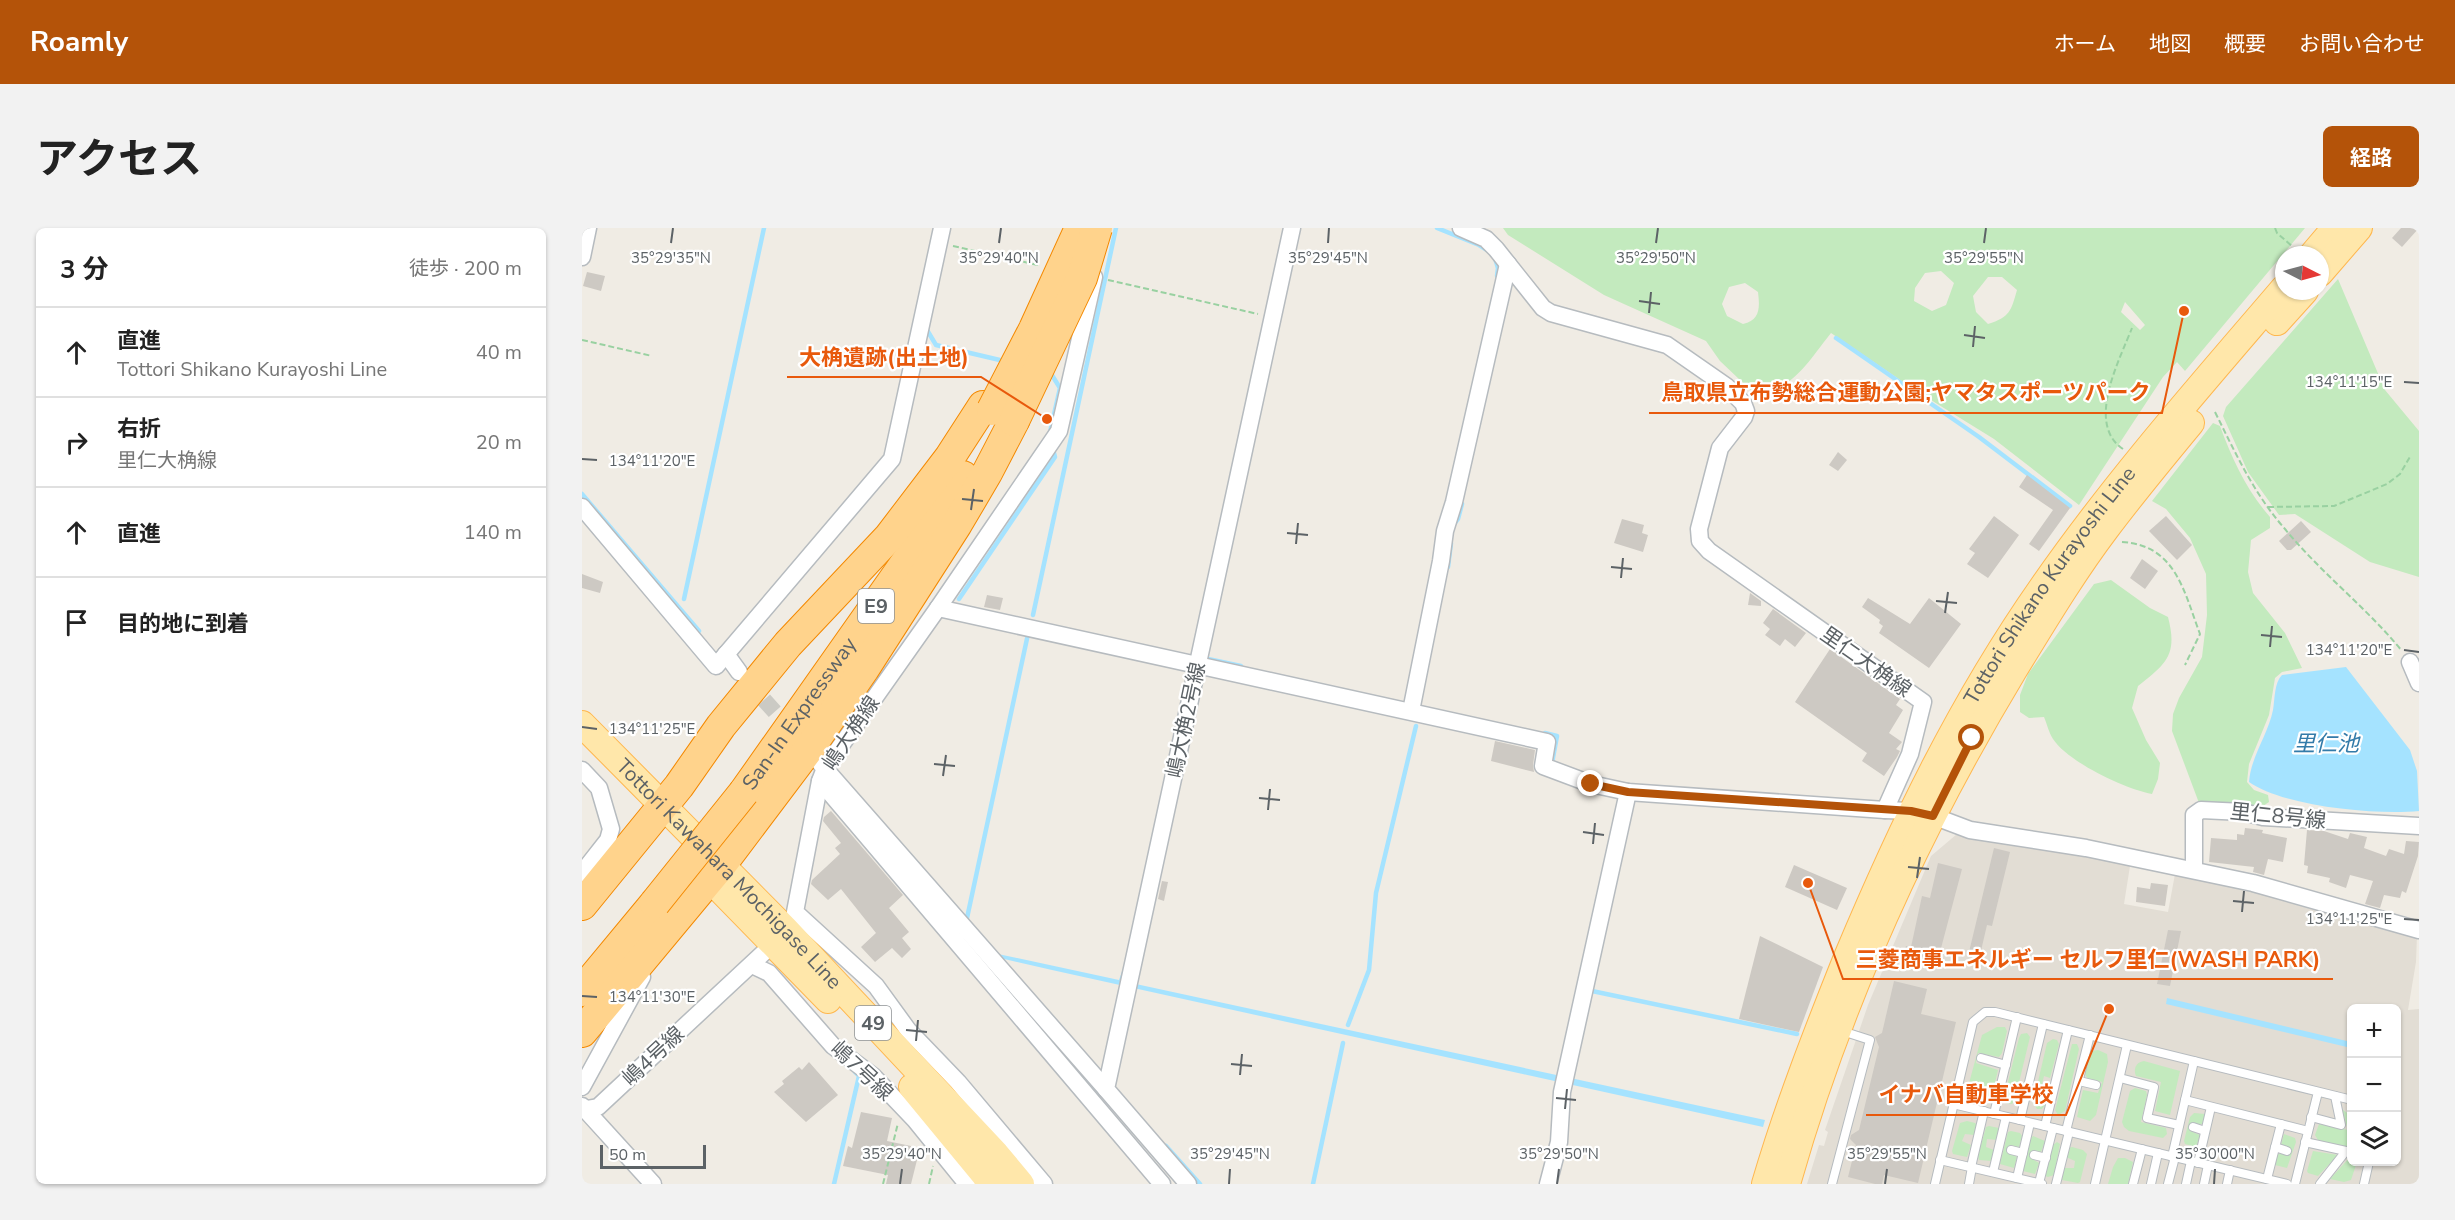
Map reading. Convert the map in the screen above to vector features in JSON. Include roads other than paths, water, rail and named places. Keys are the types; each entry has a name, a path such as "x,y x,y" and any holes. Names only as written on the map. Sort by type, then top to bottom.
{"highway":[{"path":"582,905 657,813 721,726 788,644 890,537 950,457 997,413 1082,278 1097,228"},
{"name":"San-In Expressway","path":"582,991 659,907 740,789 909,558 955,488 1042,332 1081,234"},
{"path":"582,1032 659,907 715,872 813,743 876,650 987,473 997,413"},
{"name":"San-In Expressway","path":"582,978 659,907"}],"main road":[{"path":"2313,246 2335,228"},
{"path":"2329,263 2359,228"},
{"name":"Tottori Shikano Kurayoshi Line","path":"1787,1184 1799,1142 1838,1030 1901,880 1922,814 1954,729 2043,586 2141,456 2275,299"},
{"name":"Tottori Shikano Kurayoshi Line","path":"1765,1184 1786,1113 1884,869 1972,738 2039,628 2104,531 2208,401 2297,300"},
{"name":"Tottori Kawahara Mochigase Line","path":"582,724 657,813"},
{"name":"Tottori Kawahara Mochigase Line","path":"582,745 657,813 715,872 784,928 996,1154 1021,1184"},
{"name":"Tottori Kawahara Mochigase Line","path":"784,928 992,1184"}],"street":[{"path":"582,257 588,228"},
{"path":"721,660 891,459 942,228"},
{"name":"嶋大桷2号線","path":"1106,1089 1292,228"},
{"name":"里仁大桷線","path":"1461,228 1486,240 1543,308 1551,313 1649,338 1667,345 1726,386 1743,403 1746,411 1744,417 1720,448 1699,529 1700,541 1709,551 1923,702 1910,754 1885,810"},
{"path":"1411,711 1445,531 1454,502 1508,264"},
{"name":"嶋大桷線","path":"784,928 821,769 938,608 1059,431 1095,277"},
{"path":"582,507 721,660 739,672"},
{"path":"938,608 1547,742 1544,766 1591,784 1628,792 1922,814 1970,830 2086,848 2194,870 2308,897 2419,930"},
{"path":"2410,662 2419,683"},
{"path":"821,769 1188,1184"},
{"path":"821,769 1162,1184"},
{"path":"582,770 599,788 611,829 608,840 582,873"},
{"path":"1548,1184 1559,1142 1562,1092 1628,792"},
{"name":"里仁8号線","path":"2194,870 2194,815 2201,810 2244,812 2263,817 2419,826"},
{"path":"582,1087 659,907"},
{"path":"784,928 876,986 908,1030 958,1082 1044,1184"},
{"name":"嶋4号線","path":"583,1108 598,1107 752,965 784,928"},
{"name":"嶋7号線","path":"752,965 769,973 833,1046 873,1076 915,1120 967,1184"},
{"path":"583,1108 653,1184"}],"lane":[{"path":"1935,1184 1973,1022 1985,1012 2017,1017 2347,1099"},
{"path":"1994,1114 2017,1017"},
{"path":"2020,1120 2043,1024"},
{"path":"1832,1184 1870,1040 1838,1030"},
{"path":"1940,1160 2041,1184 2049,1127 2068,1030"},
{"path":"2056,1184 2090,1035"},
{"path":"2095,1184 2127,1045"},
{"path":"1981,1058 2006,1065"},
{"path":"2168,1184 2194,1061"},
{"path":"2120,1078 2154,1087 2148,1118 2179,1125"},
{"path":"2079,1081 2096,1085"},
{"path":"2295,1184 2318,1092"},
{"path":"2311,1118 2341,1125 2335,1096"},
{"path":"2185,1100 2308,1131"},
{"path":"1953,1104 2230,1170 2254,1180 2267,1179 2288,1184"},
{"path":"2186,1184 2211,1107"},
{"path":"1968,1184 1984,1111"},
{"path":"1993,1172 2006,1117"},
{"path":"2019,1180 2030,1123"},
{"path":"2267,1179 2281,1124"},
{"path":"2193,1128 2205,1131"},
{"path":"1967,1138 1977,1141"},
{"path":"2306,1142 2346,1151 2320,1184"},
{"path":"1989,1143 1999,1146"},
{"path":"2275,1147 2287,1150"},
{"path":"2133,1184 2142,1149"},
{"path":"2011,1150 2023,1153"},
{"path":"2151,1184 2158,1153"},
{"path":"2034,1155 2046,1158"},
{"path":"2062,1162 2072,1164"},
{"path":"2204,1184 2208,1165"},
{"path":"2364,1184 2368,1166"},
{"path":"2227,1184 2230,1170"}],"water":[{"name":"里仁池","path":"2346,667 2410,750 2417,771 2419,811 2379,812 2307,803 2265,791 2249,782 2253,763 2271,719 2279,678 2282,675"},
{"path":"998,954 1119,980 1126,960 1122,981 1765,1120 1763,1127 1052,970 1000,958"},
{"path":"2167,998 2347,1041 2347,1047 2166,1004"}],"waterway":[{"path":"684,599 764,228"},
{"path":"1033,615 1116,228"},
{"path":"1437,228 1487,250"},
{"path":"1495,258 1498,268 1497,276"},
{"path":"927,327 936,345 1004,361"},
{"path":"1836,338 1979,437 2070,506"},
{"path":"1050,372 1060,388 1050,432"},
{"path":"959,599 1055,457 1053,449"},
{"path":"582,494 699,631"},
{"path":"1455,523 1462,504"},
{"path":"1448,567 1451,543"},
{"path":"967,918 1028,634"},
{"path":"1208,659 1241,666"},
{"path":"1348,1025 1369,970 1376,893 1416,726"},
{"path":"1545,733 1557,736 1552,763 1555,764"},
{"path":"1592,991 1797,1034"},
{"path":"1313,1184 1343,1043"},
{"path":"834,1184 859,1076 855,1072"},
{"path":"1166,1146 1200,1184"}],"tunnel":[{"path":"748,682 793,732"}],"place":[{"name":"鳥取県立布勢総合運動公園;ヤマタスポーツパーク","path":"2184,311"},
{"name":"大桷遺跡(出土地)","path":"1047,419"},
{"name":"三菱商事エネルギー セルフ里仁(WASH PARK)","path":"1808,883"},
{"name":"イナバ自動車学校","path":"2109,1009"}]}
